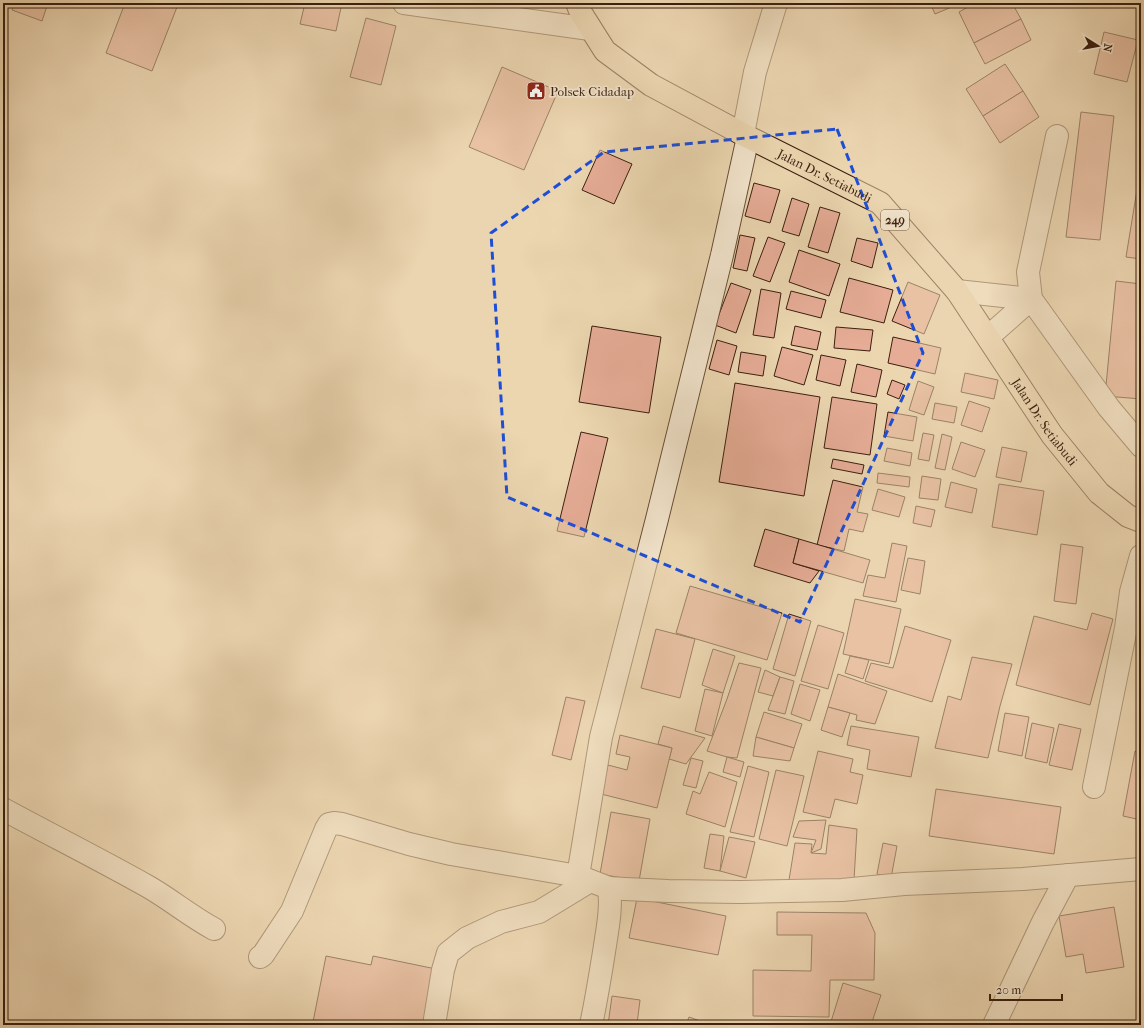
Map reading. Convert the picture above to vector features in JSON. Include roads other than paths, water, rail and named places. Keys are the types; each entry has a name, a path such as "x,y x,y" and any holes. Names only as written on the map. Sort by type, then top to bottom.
{"main road":[{"name":"Jalan Dr. Setiabudi","path":"576,3 590,29 605,51 651,85 745,135 880,203 957,291 1052,435 1099,493 1128,516 1141,521"}],"street":[{"path":"404,3 590,29"},
{"path":"591,1025 597,998 611,902 592,882 601,737 657,519 720,263 745,135 755,72 776,3"},
{"path":"1057,136 1028,272 1031,299 1109,408 1141,446"},
{"path":"957,291 1031,299"},
{"path":"988,337 1031,299"},
{"path":"1094,788 1131,592 1141,556"},
{"path":"3,809 146,886 174,902 214,929"},
{"path":"260,957 263,955 292,911 329,824 334,823 451,854 592,882 668,891 741,892 842,890 904,884 1068,875 1141,869"},
{"path":"994,1025 1043,922 1068,875"},
{"path":"434,1025 448,953 467,938 502,922 538,912 592,882"}],"place":[{"name":"Polsek Cidadap","path":"536,91"}]}
